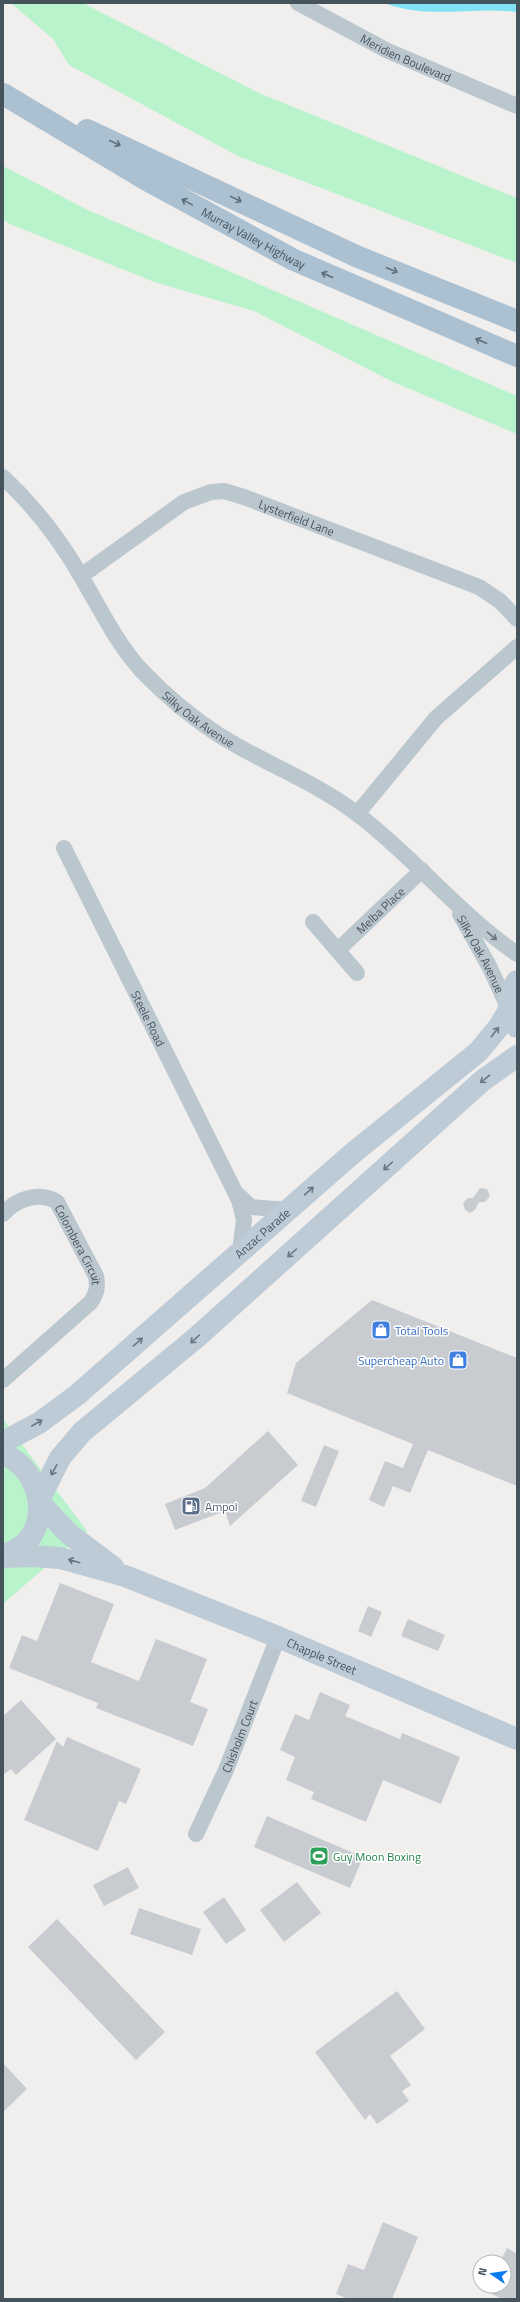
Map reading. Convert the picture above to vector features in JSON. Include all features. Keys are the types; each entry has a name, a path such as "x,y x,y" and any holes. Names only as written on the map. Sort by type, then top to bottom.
{"main road":[{"name":"Murray Valley Highway","path":"3,93 356,256 517,321"},
{"name":"Murray Valley Highway","path":"3,93 145,179 294,260 517,356"},
{"name":"Anzac Parade","path":"3,1442 39,1423 78,1395 286,1210 473,1056 511,1015 509,996 517,981"},
{"path":"39,1501 58,1462 82,1432 161,1369 482,1081 517,1056"},
{"path":"3,1454 18,1462 30,1475 39,1501 38,1519 29,1538 18,1549 3,1557"},
{"name":"Chapple Street","path":"39,1501 69,1534 125,1576"},
{"name":"Chapple Street","path":"3,1557 32,1556 60,1558 125,1576 278,1637 517,1739"}],"street":[{"name":"Meridien Boulevard","path":"298,3 388,51 517,106"},
{"name":"Silky Oak Avenue","path":"3,477 23,496 44,523 81,576 116,636 141,670 168,697 220,735 324,793 357,814 422,870 452,901 492,936 517,954"},
{"name":"Lysterfield Lane","path":"81,576 184,502 211,492 224,492 244,497 479,587 500,601 517,619"},
{"path":"357,814 436,718 517,647"},
{"name":"Steele Road","path":"64,848 234,1188 244,1215 244,1237 240,1252"},
{"name":"Melba Place","path":"338,950 422,870"},
{"name":"Silky Oak Avenue","path":"452,901 489,966 511,1015"},
{"path":"313,922 357,973"},
{"name":"Steele Road","path":"234,1188 241,1198 251,1207 286,1210"},
{"name":"Colombera Circuit","path":"3,1214 18,1203 34,1196 50,1198 57,1202 96,1276 98,1286 97,1293 91,1302 3,1380"},
{"name":"Chisholm Court","path":"196,1834 226,1770 278,1637"}],"green space":[{"path":"11,3 83,3 259,93 517,198 517,263 238,156 69,65 53,39"},
{"path":"3,166 88,210 517,396 517,434 393,382 254,311 154,282 10,224 3,220"},
{"path":"3,1419 87,1531 3,1604"}],"water":[{"path":"384,3 517,3 517,12 484,10 450,12 417,11"}],"building":[{"path":"480,1188 487,1189 490,1196 485,1202 479,1202 475,1210 470,1213 465,1210 463,1203 468,1198 473,1198"},
{"path":"372,1300 517,1358 517,1486 428,1450 410,1493 393,1486 384,1507 369,1500 385,1461 403,1468 413,1444 287,1393 296,1363"},
{"path":"268,1431 298,1465 230,1526 225,1511 175,1530 165,1504 205,1488"},
{"path":"324,1445 339,1451 316,1507 301,1501"},
{"path":"60,1583 114,1604 91,1662 139,1681 156,1639 207,1659 190,1702 208,1709 193,1746 96,1708 98,1703 9,1668 22,1635 37,1641"},
{"path":"368,1606 382,1612 371,1637 358,1631"},
{"path":"408,1619 445,1635 438,1651 401,1636"},
{"path":"320,1692 350,1705 345,1716 400,1739 402,1733 460,1757 441,1804 383,1780 366,1822 311,1799 314,1792 286,1780 295,1757 280,1750 295,1714 309,1720"},
{"path":"21,1700 56,1739 16,1775 11,1769 3,1775 3,1716"},
{"path":"67,1737 141,1769 126,1804 119,1801 98,1851 24,1820 57,1741 63,1747"},
{"path":"267,1816 363,1857 350,1888 254,1847"},
{"path":"128,1867 139,1888 104,1906 93,1885"},
{"path":"297,1882 321,1913 284,1942 260,1910"},
{"path":"224,1897 246,1930 226,1944 203,1912"},
{"path":"139,1908 201,1929 192,1955 130,1934"},
{"path":"57,1919 165,2032 136,2060 28,1947"},
{"path":"397,1991 425,2029 390,2056 411,2085 402,2091 409,2101 377,2124 370,2114 365,2120 315,2052"},
{"path":"3,2063 27,2089 3,2112"},
{"path":"383,2222 418,2237 392,2299 348,2299 336,2294 348,2264 364,2270"},
{"path":"507,2248 517,2254 517,2299 502,2299 492,2294 512,2294 512,2254 504,2254"}],"place":[{"name":"Total Tools","path":"381,1330"},
{"name":"Supercheap Auto","path":"458,1360"},
{"name":"Ampol","path":"191,1506"},
{"name":"Guy Moon Boxing","path":"319,1856"}]}
